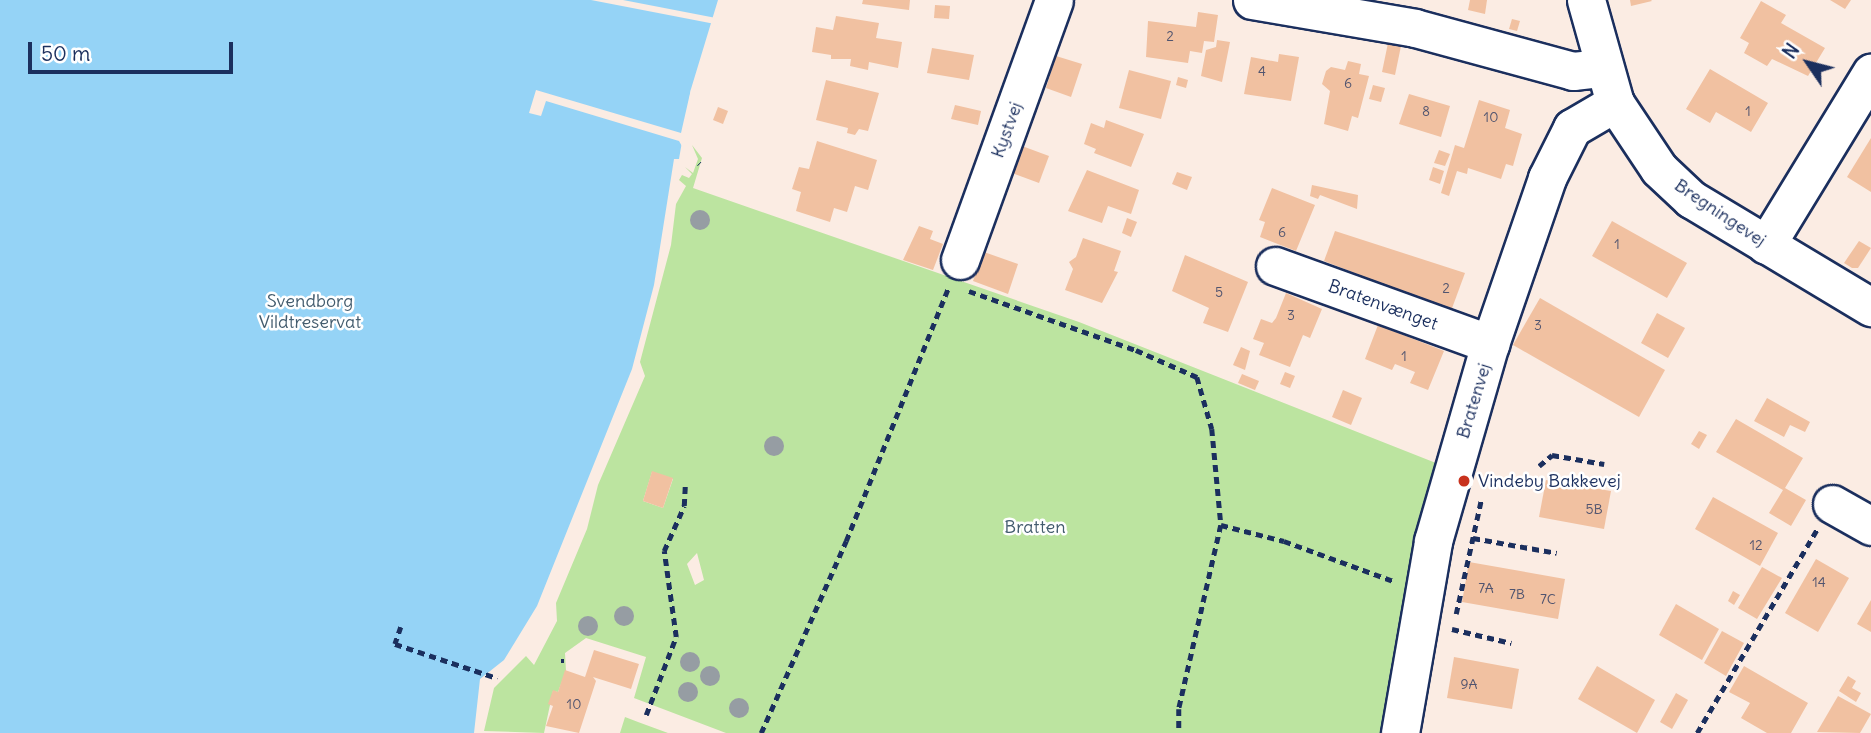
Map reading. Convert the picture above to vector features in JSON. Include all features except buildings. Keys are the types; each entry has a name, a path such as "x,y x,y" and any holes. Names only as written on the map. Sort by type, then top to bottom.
{"street":[{"name":"Kystvej","path":"956,269 1054,0"},
{"path":"1252,0 1415,28 1573,71 1602,68"},
{"name":"Bregningevej","path":"1586,0 1602,68 1615,103 1643,151 1675,185 1766,245 1871,307"},
{"path":"1766,245 1871,74"},
{"name":"Bratenvej","path":"1400,733 1423,588 1490,344 1564,138 1580,120 1615,103"},
{"name":"Bratenvænget","path":"1275,266 1490,344"},
{"path":"1832,504 1871,526"}],"path":[{"path":"761,733 846,541 956,269"},
{"path":"992,297 1197,377 1210,413 1221,525 1179,709 1179,733"},
{"path":"1539,466 1552,455 1604,464"},
{"path":"646,715 676,637 664,551 684,506 685,484"},
{"path":"1484,486 1452,631 1511,643"},
{"path":"1697,733 1832,504"},
{"path":"1221,525 1284,541 1348,568 1423,588"},
{"path":"1473,538 1557,553"},
{"path":"401,627 395,645 497,678"}],"green space":[{"name":"Bratten","path":"692,145 702,158 693,188 1079,322 1441,465 1386,733 726,733 634,698 646,657 586,638 565,653 566,671 558,692 553,691 544,733 484,731 494,688 526,656 534,665 557,621 556,603 587,529 598,485 645,376 640,362 671,245 676,204 686,186 679,180 682,175 689,178 692,174 685,167 693,173 698,159","holes":["652,472 673,479 663,508 643,501","697,553 704,580 695,585 687,564"]},
{"path":"625,717 638,722 668,733 620,733"}],"water":[{"name":"Svendborg Vildtreservat","path":"0,0 718,0 691,89 679,159 674,159 654,285 632,369 537,606 504,660 480,679 474,733 0,733"}],"pier":[{"path":"591,0 623,0 716,18 715,24"},
{"path":"691,89 694,97 683,148 679,141 546,101 541,116 529,113 536,90 681,133"}],"place":[{"name":"Vindeby Bakkevej","path":"1464,481"}]}
